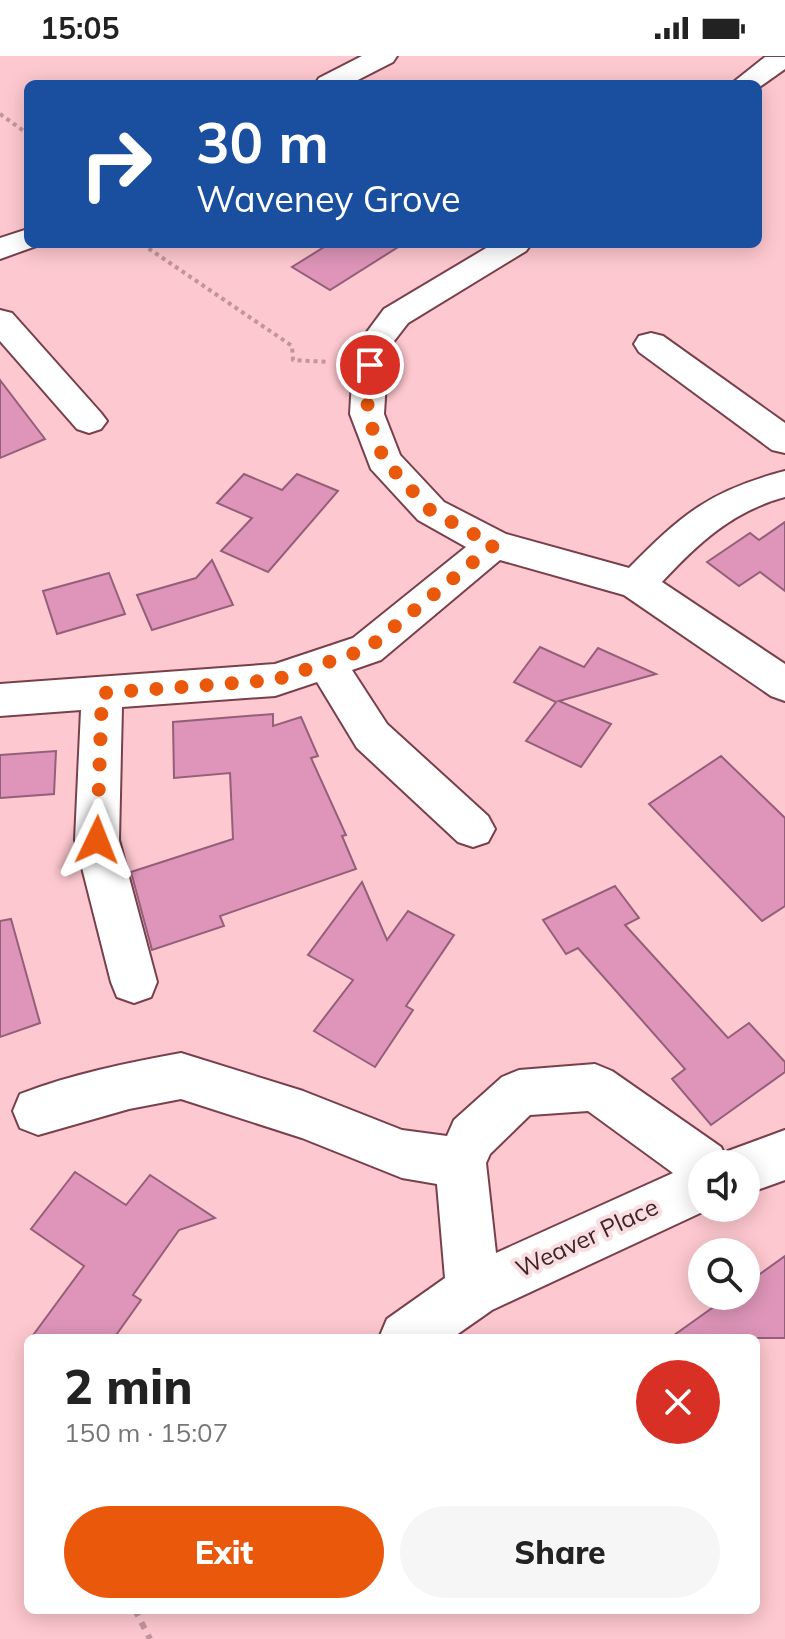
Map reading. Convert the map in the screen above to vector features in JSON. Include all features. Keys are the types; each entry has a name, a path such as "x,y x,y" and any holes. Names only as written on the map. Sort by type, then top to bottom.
{"street":[{"path":"337,80 383,56"},
{"path":"757,76 782,95"},
{"path":"0,249 24,240"},
{"path":"508,248 396,316 375,344 370,365 367,414 384,460 431,511 494,545 637,584 785,685"},
{"path":"0,320 89,421"},
{"path":"651,344 785,441"},
{"path":"637,584 694,524 729,502 785,484"},
{"path":"0,700 275,680 367,649 494,545"},
{"path":"327,663 372,736 473,829"},
{"path":"102,693 97,840 134,982"},
{"path":"38,1111 129,1086 181,1076 303,1115 402,1154 461,1163"},
{"path":"473,1291 461,1163 472,1137 519,1093 595,1087 688,1153"},
{"path":"760,1164 785,1155"},
{"name":"Weaver Place","path":"412,1334 473,1291 688,1192"}],"path":[{"path":"0,114 24,131"},
{"path":"148,248 292,346 293,360 370,365"},
{"path":"137,1614 150,1639"}],"building":[{"path":"323,248 397,248 330,290 292,267"},
{"path":"0,380 45,439 0,458"},
{"path":"244,474 282,490 297,474 338,491 268,572 221,551 252,518 217,503"},
{"path":"785,522 785,591 760,572 739,586 707,562 750,533 759,540"},
{"path":"212,560 233,605 152,630 137,595 196,578"},
{"path":"109,573 125,614 57,634 43,591"},
{"path":"540,647 584,667 598,648 656,674 559,701 611,724 581,767 526,741 556,702 514,682"},
{"path":"273,714 273,726 301,717 318,756 311,758 346,835 342,836 356,869 220,916 224,926 152,950 131,872 233,839 230,773 174,778 173,722"},
{"path":"56,751 54,794 0,798 0,755"},
{"path":"721,756 785,818 785,906 762,921 649,804"},
{"path":"362,882 387,940 408,911 454,935 406,1006 413,1010 375,1067 314,1031 353,980 308,955"},
{"path":"615,886 639,918 625,925 728,1038 749,1023 785,1062 785,1072 711,1125 672,1079 685,1069 578,948 566,954 543,920"},
{"path":"11,919 40,1023 0,1037 0,921"},
{"path":"75,1172 126,1205 150,1175 215,1218 179,1230 133,1295 141,1300 117,1334 34,1334 84,1266 31,1229"},
{"path":"785,1256 785,1338 760,1338 760,1334 676,1334 709,1310 760,1310 760,1274"}],"route":[{"path":"97,840 102,693 275,680 367,649 494,545 431,511 384,460 367,414 370,365"}]}
